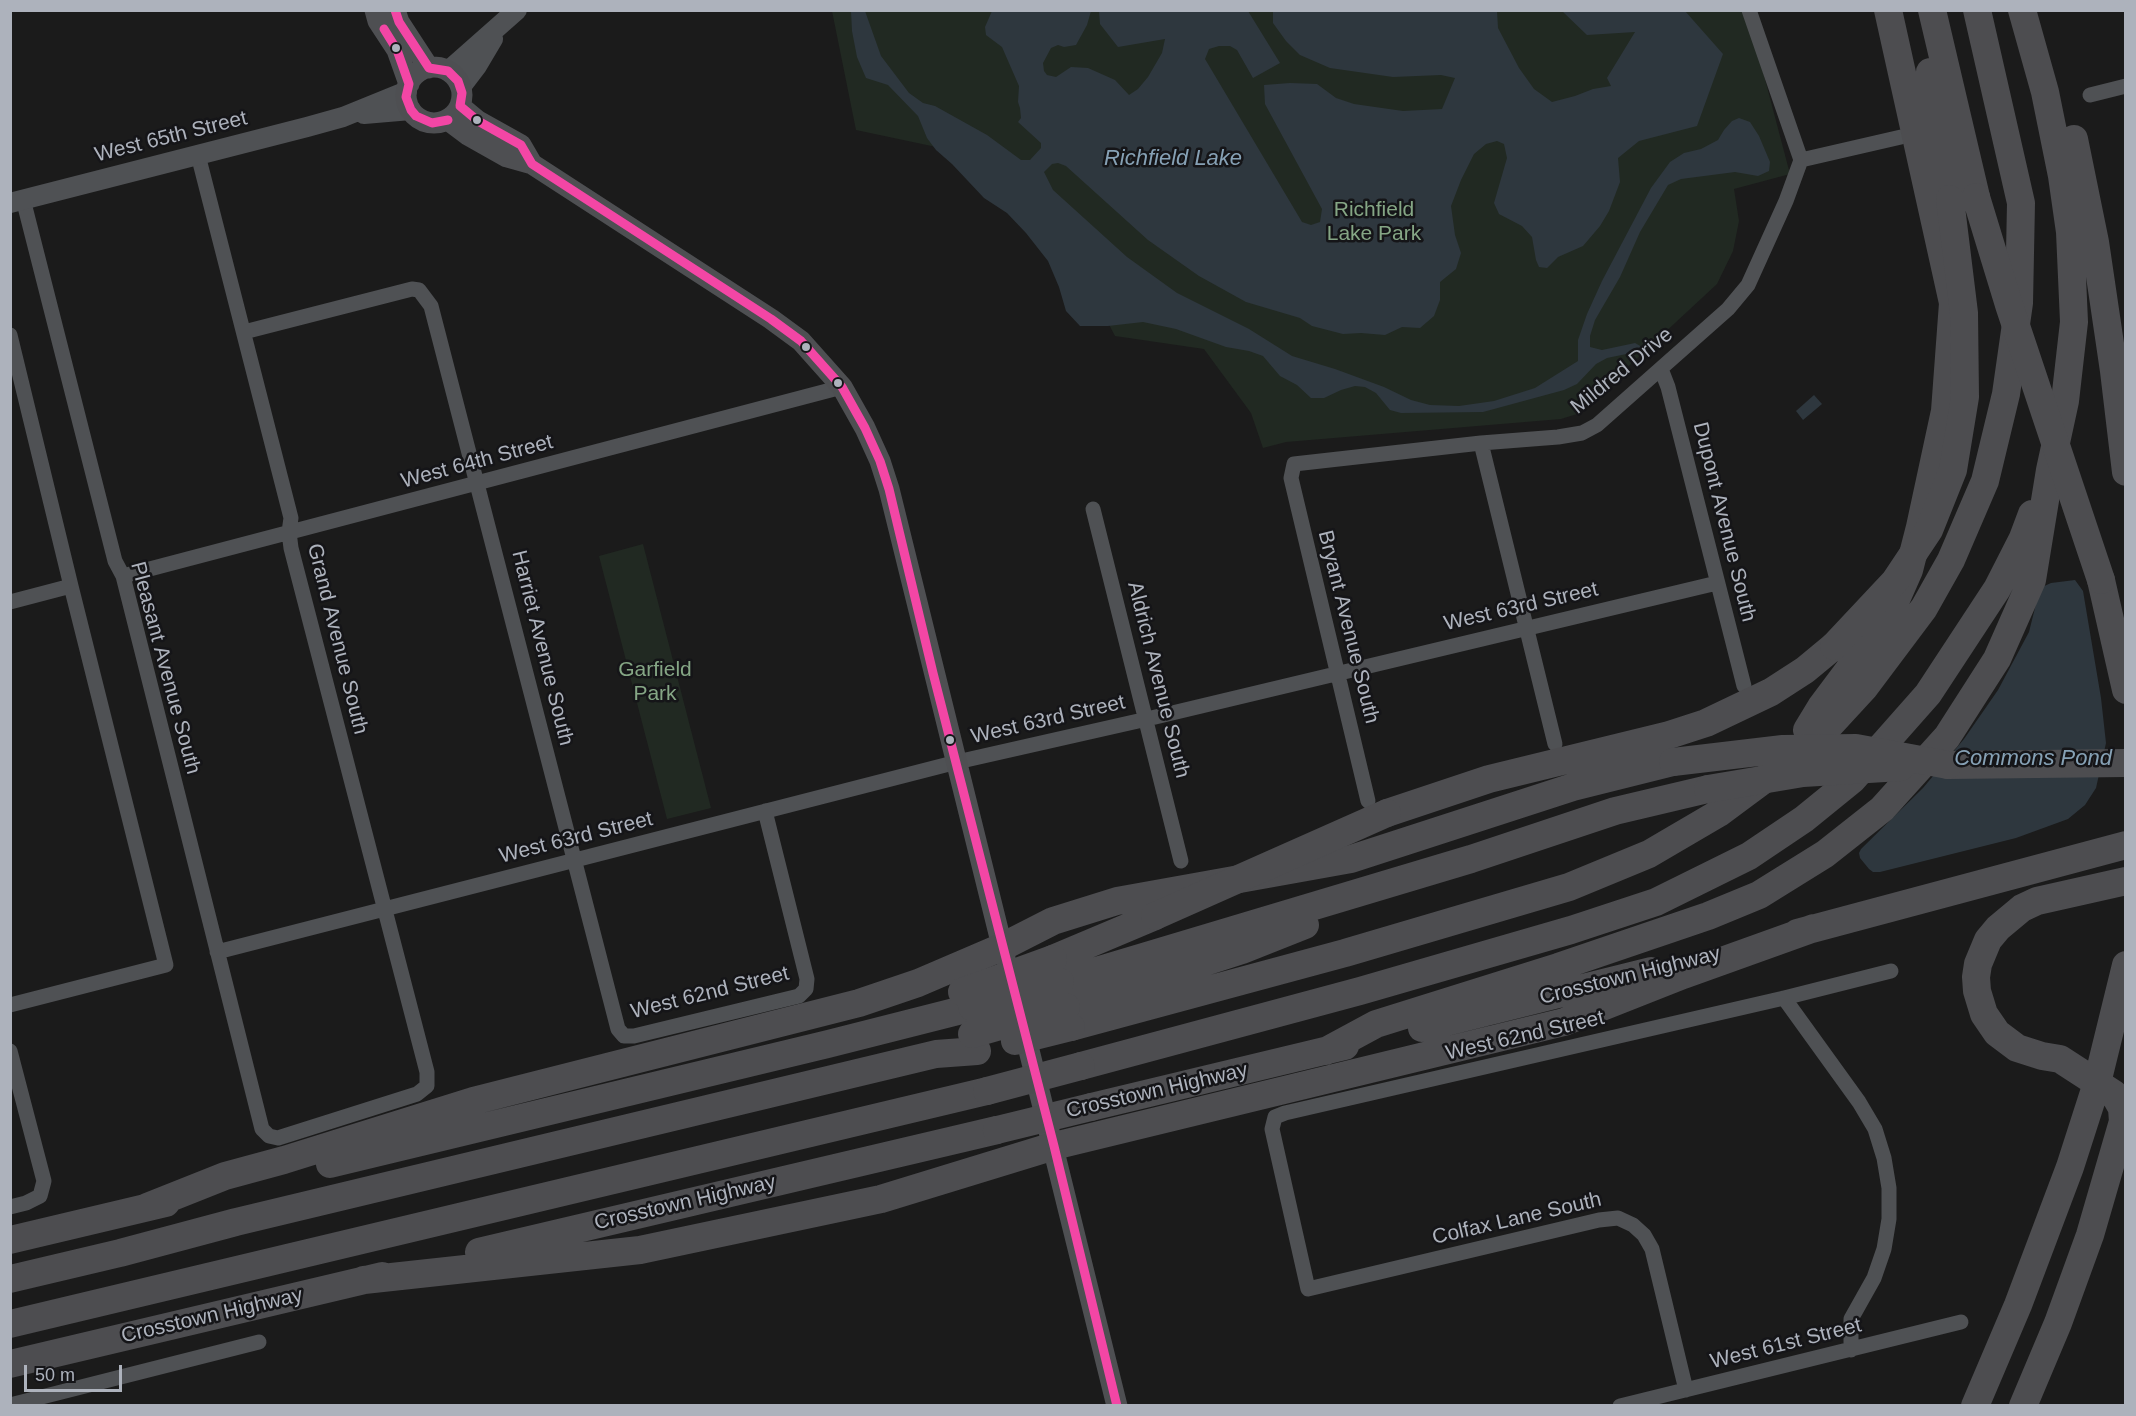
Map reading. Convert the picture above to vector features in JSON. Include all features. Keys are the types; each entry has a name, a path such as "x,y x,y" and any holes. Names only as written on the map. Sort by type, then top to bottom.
{"highway":[{"path":"1789,761 1821,707 1894,604 1908,570 1920,527 1945,411 1953,303 1888,10"},
{"path":"1920,10 1963,198 2009,305 2101,580 2126,690"},
{"path":"1062,993 1155,916 1377,807 1668,735 1739,709 1805,670 1834,646 1895,581 1929,530 1953,470 1965,397 1963,198 1932,10"},
{"path":"10,1279 296,1207 936,1054 969,1021 1062,993 1345,953 1569,887 1649,854 1719,813 1789,761 1829,726 1864,688 1924,608 1951,560 1985,481 2006,394 2019,303 2021,203 1977,10"},
{"path":"1326,1051 1376,1024 1537,974 1708,916 1759,895 1825,854 1882,809 1947,737 1996,659 2032,580 2049,470 2065,401 2074,322 2070,232 2062,176 2045,92 2022,10"},
{"path":"2045,92 2074,139 2089,207 2126,434"},
{"path":"2114,370 2126,472"},
{"path":"10,1324 1081,1066 1360,991 1571,930 1656,902 1749,856 1804,819 1852,780 1928,694 1997,589 2023,538 2049,470"},
{"path":"10,1240 147,1207 226,1182 283,1157 472,1101 859,1003 918,983 1002,947 1053,921 1117,901 1351,859 1573,787 1673,762 1773,750 1856,748 1948,765"},
{"path":"283,1157 828,1044 969,1021 1062,993 1615,811 1708,789 1803,773 1948,765 2126,764"},
{"name":"Crosstown Highway","path":"10,1364 1617,980 2115,847"},
{"path":"2023,1406 2076,1274 2124,1117 2114,1094 2060,1059 2017,1048 1997,1033 1984,1014 1980,1003 1976,977 1978,964 1988,940 1998,928 2022,908 2037,901 2119,882"},
{"path":"364,1280 639,1250 882,1199 1054,1146 1564,1022 1683,975 1814,928"},
{"path":"1975,1406 2018,1305 2066,1176 2097,1083 2126,965"},
{"path":"2060,1059 2078,1054 2093,1044 2103,1034 2115,1011"}],"main road":[{"path":"375,10 378,21 397,50 409,95 423,121 432,123 449,90"},
{"path":"395,10 399,22 449,90 468,135 507,157 532,164 771,319 801,341 842,387 865,428 880,461 889,489 1117,1406"},
{"path":"409,95 414,77 449,90"}],"street":[{"path":"1749,10 1801,160 1901,137"},
{"path":"449,90 477,66 486,49 513,14"},
{"path":"2090,95 2126,86"},
{"name":"West 65th Street","path":"17,201 343,117 409,95"},
{"name":"Grand Avenue South","path":"198,155 291,518 291,548 427,1072 427,1086 417,1094 283,1157"},
{"name":"Mildred Drive","path":"1294,464 1582,433 1597,424 1661,369 1728,309 1748,285 1786,201 1801,160"},
{"name":"Pleasant Avenue South","path":"17,201 115,561 123,576 262,1129 283,1157"},
{"name":"Harriet Avenue South","path":"244,332 401,290 419,290 431,306 618,1029 624,1036"},
{"path":"10,335 166,965 10,1005"},
{"name":"Dupont Avenue South","path":"1661,369 1668,387 1744,686"},
{"name":"West 64th Street","path":"123,576 842,387"},
{"path":"1481,443 1555,744"},
{"name":"Bryant Avenue South","path":"1294,464 1291,478 1338,672 1377,807"},
{"name":"Aldrich Avenue South","path":"1093,509 1181,861"},
{"name":"West 63rd Street","path":"217,952 957,762 1717,583"},
{"path":"10,602 71,586"},
{"name":"West 62nd Street","path":"624,1036 634,1036 799,996 806,989 807,980 765,811"},
{"name":"West 62nd Street","path":"1308,1289 1272,1129 1275,1117 1785,998 1891,970"},
{"path":"1785,998 1859,1102 1875,1129 1884,1158 1889,1188 1889,1219 1884,1249 1874,1278 1851,1319 1851,1350"},
{"path":"10,1051 44,1181 40,1196 10,1207"},
{"name":"Colfax Lane South","path":"1308,1289 1599,1220 1618,1218 1633,1225 1644,1235 1652,1249 1686,1390"},
{"name":"West 61st Street","path":"1620,1406 1961,1322"},
{"path":"10,1405 259,1342"}],"green space":[{"name":"Richfield Lake Park","path":"832,11 1747,11 1790,174 1734,189 1739,221 1733,251 1717,284 1577,414 1561,419 1286,442 1263,448 1251,413 1204,349 1115,336 1026,166 856,130"},
{"name":"Garfield Park","path":"643,544 711,808 667,819 599,556"}],"water":[{"name":"Richfield Lake","path":"851,11 865,11 881,56 909,93 923,103 935,106 987,135 1021,160 1030,160 1041,148 1041,143 1018,122 1021,118 1018,102 1019,86 1002,47 986,35 985,27 992,11 1091,11 1087,25 1076,45 1064,47 1058,45 1051,48 1043,63 1044,71 1047,75 1056,77 1071,67 1088,68 1115,80 1129,95 1138,89 1148,77 1162,53 1165,39 1118,47 1100,24 1099,11 1248,11 1280,63 1253,78 1237,50 1230,46 1209,49 1205,59 1302,222 1311,225 1320,222 1322,209 1265,104 1264,85 1317,84 1336,98 1354,104 1403,111 1442,109 1455,78 1441,75 1393,77 1330,68 1300,55 1286,41 1273,23 1273,11 1497,11 1498,28 1519,68 1534,89 1552,102 1593,89 1611,86 1607,78 1635,32 1587,35 1562,11 1685,11 1723,54 1697,126 1639,141 1618,158 1620,182 1609,211 1600,226 1583,246 1558,257 1547,268 1539,267 1532,237 1522,226 1499,214 1494,203 1507,158 1504,144 1497,141 1486,144 1474,154 1451,206 1455,235 1461,253 1456,269 1440,282 1440,300 1434,316 1420,328 1402,327 1385,335 1343,334 1312,326 1300,318 1246,302 1199,276 1148,240 1066,166 1058,163 1052,164 1044,172 1053,190 1127,257 1177,293 1249,329 1292,356 1335,369 1384,387 1411,400 1430,405 1459,406 1494,401 1535,388 1578,361 1578,340 1602,281 1651,188 1670,162 1684,153 1701,149 1718,140 1732,121 1739,118 1750,122 1759,136 1770,162 1769,171 1758,176 1735,172 1681,179 1668,185 1640,232 1620,277 1595,320 1590,336 1590,347 1602,350 1635,343 1642,347 1636,352 1607,358 1596,364 1577,384 1564,390 1483,412 1401,413 1390,410 1376,393 1365,387 1355,386 1324,398 1311,398 1297,385 1280,376 1263,356 1249,351 1226,347 1176,329 1143,322 1080,326 1066,311 1048,261 1026,233 1007,213 984,198 936,150 927,138 918,116 888,85 866,78 857,57"},
{"path":"1814,395 1822,404 1803,420 1796,411"},
{"name":"Commons Pond","path":"2075,580 2083,591 2106,743 2096,788 2085,805 2068,819 2016,838 1873,872 1860,858 1861,849 1923,788 1964,739 1998,690 2029,632 2040,588 2051,583"}],"transit line":[{"path":"395,10 399,22 429,68 448,71 458,81 462,93 460,106 478,121 521,145 532,164 771,319 801,341 842,387 865,428 880,461 889,489 1117,1406"},
{"path":"384,29 397,50 409,84 406,97 411,110 416,116 432,123 448,120"}]}
